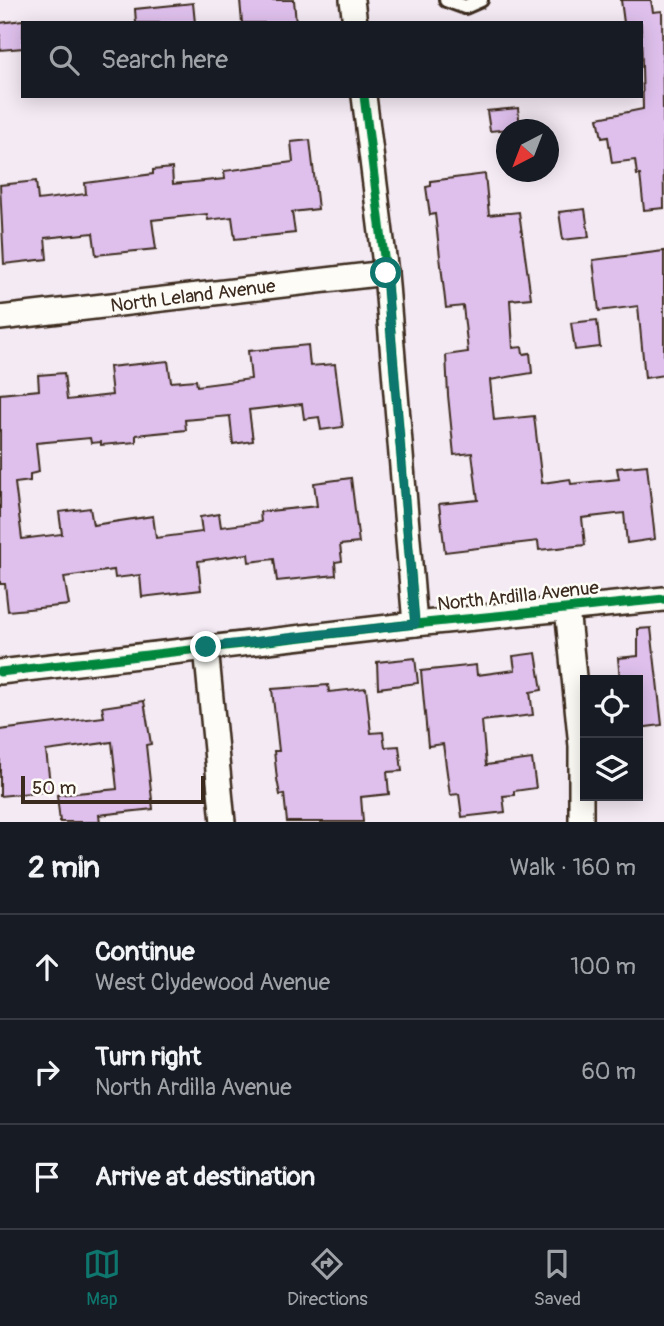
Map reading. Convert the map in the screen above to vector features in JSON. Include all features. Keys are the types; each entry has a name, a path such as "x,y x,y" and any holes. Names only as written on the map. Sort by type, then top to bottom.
{"street":[{"path":"352,0 355,21"},
{"path":"364,98 386,273 415,624"},
{"name":"North Leland Avenue","path":"0,318 386,273"},
{"name":"North Ardilla Avenue","path":"0,672 415,624 664,599"},
{"path":"567,608 581,746 581,822"},
{"path":"206,647 223,822"}],"lane":[{"path":"446,0 465,7 481,0"}],"building":[{"path":"240,0 294,0 296,21 242,21"},
{"path":"621,0 651,0 653,12 662,11 664,208 644,210 640,175 637,175 635,160 612,163 608,137 602,138 598,118 643,109 643,21 624,21"},
{"path":"193,3 195,21 136,21 135,9"},
{"path":"23,20 21,48 0,50 0,23"},
{"path":"518,108 519,119 496,119 496,130 490,131 487,111"},
{"path":"310,140 318,209 292,212 295,233 235,239 232,217 208,220 207,214 152,220 156,249 96,255 93,233 45,238 47,259 4,264 0,185 36,181 38,200 86,194 85,183 153,174 153,170 172,168 173,184 225,179 224,171 293,162 291,142"},
{"path":"485,174 489,215 519,212 531,298 510,300 513,348 522,347 523,354 530,353 532,373 490,380 494,420 534,416 542,483 570,479 571,484 619,479 617,468 647,465 655,539 627,543 624,513 582,518 585,545 539,550 538,541 445,552 439,504 478,500 472,453 454,455 448,395 446,355 468,352 463,306 446,308 435,214 430,215 426,187 431,186 431,181"},
{"path":"585,209 589,237 563,240 559,212"},
{"path":"664,251 664,375 645,378 638,306 599,311 593,260"},
{"path":"597,320 600,347 575,350 571,323"},
{"path":"308,345 310,366 335,364 343,427 321,430 319,417 304,419 302,404 249,410 253,441 233,444 230,416 185,420 186,430 136,435 136,442 101,445 101,442 91,443 90,438 36,443 39,472 30,474 30,481 15,483 22,539 62,534 59,512 90,508 93,525 153,516 156,538 202,532 200,517 219,514 221,527 261,522 260,512 317,506 314,483 351,478 359,543 340,545 342,561 335,562 336,575 277,581 274,559 249,562 248,554 198,561 201,590 142,597 140,575 115,578 114,570 64,577 69,605 8,611 5,584 0,584 0,394 39,390 38,375 64,373 67,400 112,395 109,367 168,361 171,382 196,380 197,386 251,379 248,351"},
{"path":"651,628 662,725 643,727 643,675 620,675 618,658 638,656 638,629"},
{"path":"536,653 542,690 530,692 533,715 482,721 486,765 532,759 536,788 514,791 514,795 503,796 505,812 462,817 459,794 450,795 443,744 428,746 421,671 476,665 477,675 515,670 513,656"},
{"path":"415,658 418,683 378,688 377,662"},
{"path":"328,685 329,692 366,688 371,733 383,732 385,747 399,746 402,771 387,772 389,794 361,797 363,822 287,822 284,794 280,795 277,779 274,751 279,751 272,689"},
{"path":"144,701 151,744 146,745 153,809 99,815 100,822 60,822 57,795 117,789 112,742 46,751 51,791 0,796 0,730 104,717 102,707"}],"cycle path":[{"path":"364,98 386,273 415,624"},
{"path":"0,672 415,624 664,599"}],"route":[{"path":"206,647 415,624 386,273"}]}
